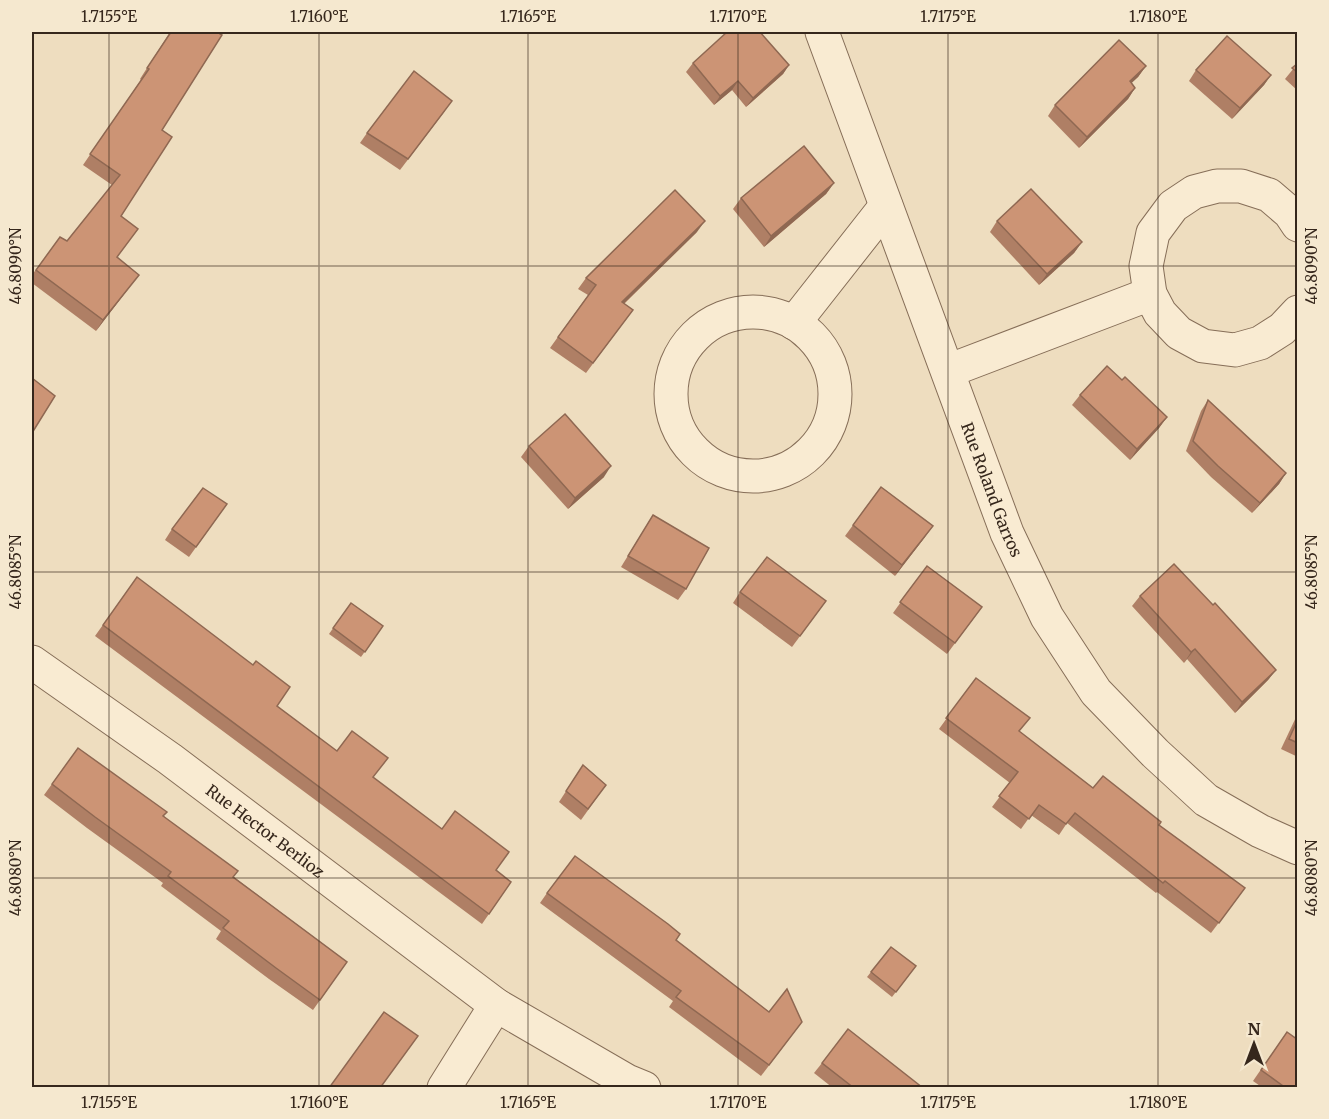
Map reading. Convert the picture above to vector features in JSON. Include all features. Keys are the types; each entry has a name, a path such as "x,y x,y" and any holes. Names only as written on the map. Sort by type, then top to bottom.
{"street":[{"name":"Rue Roland Garros","path":"822,32 1007,533 1047,617 1096,692 1155,753 1206,800 1260,831 1298,848"},
{"path":"1298,225 1290,213 1269,195 1241,186 1217,186 1194,192 1173,206 1153,233 1146,266 1150,294 1160,314 1179,333 1203,346 1234,350 1260,343 1282,329 1298,312"},
{"path":"794,323 886,206"},
{"path":"948,371 1150,294"},
{"path":"742,313 766,313 794,323 815,340 830,365 835,387 833,416 821,440 807,456 785,471 759,477 728,473 704,460 685,441 673,414 671,382 682,352 698,333 719,319 742,313"},
{"name":"Rue Hector Berlioz","path":"32,662 170,759 496,1005 627,1081 644,1088"},
{"path":"444,1088 496,1005"}],"building":[{"path":"171,32 217,32 222,35 162,130 172,137 121,216 138,229 117,257 139,275 103,320 36,270 60,237 67,241 120,175 90,154 149,69 147,68"},
{"path":"727,32 760,32 789,65 753,98 738,81 720,96 693,63"},
{"path":"1227,36 1271,75 1240,108 1196,70"},
{"path":"1119,40 1146,66 1130,81 1135,88 1087,137 1055,105"},
{"path":"1298,63 1298,73 1292,68"},
{"path":"414,71 452,101 408,159 367,133"},
{"path":"804,146 834,183 771,236 741,198"},
{"path":"1031,189 1082,242 1047,274 997,221"},
{"path":"675,190 705,221 622,302 633,310 593,363 558,337 596,285 586,278"},
{"path":"1107,366 1122,380 1125,377 1167,417 1137,449 1080,395"},
{"path":"32,378 55,396 32,433"},
{"path":"1208,400 1286,473 1260,503 1193,441"},
{"path":"565,414 611,466 575,498 529,446"},
{"path":"881,487 933,526 902,565 853,525"},
{"path":"203,488 227,504 196,547 172,529"},
{"path":"653,515 709,548 686,589 628,556"},
{"path":"767,557 826,601 800,636 740,592"},
{"path":"1174,564 1213,605 1215,603 1276,670 1242,702 1195,649 1191,652 1140,596"},
{"path":"927,566 982,607 955,643 900,602"},
{"path":"137,577 253,665 256,661 290,687 277,706 337,751 352,731 388,758 373,777 442,829 455,811 509,852 496,870 511,882 489,914 103,625"},
{"path":"351,603 383,626 365,652 333,628"},
{"path":"976,678 1030,718 1019,731 1093,788 1103,776 1161,822 1159,825 1245,888 1219,923 1165,881 1163,883 1075,813 1066,824 1039,805 1029,819 999,796 1018,772 946,718"},
{"path":"1298,719 1298,743 1289,739"},
{"path":"78,748 167,812 163,816 238,871 233,877 347,962 320,1000 223,928 229,921 168,876 171,872 52,784"},
{"path":"583,765 606,785 588,809 566,791"},
{"path":"575,856 668,924 680,934 676,940 769,1012 787,989 802,1022 769,1065 676,997 681,991 547,893"},
{"path":"891,947 916,966 896,992 871,972"},
{"path":"384,1012 418,1036 380,1088 329,1088"},
{"path":"848,1029 923,1088 854,1088 822,1063"},
{"path":"1287,1032 1298,1040 1298,1088 1286,1088 1261,1070"}]}
